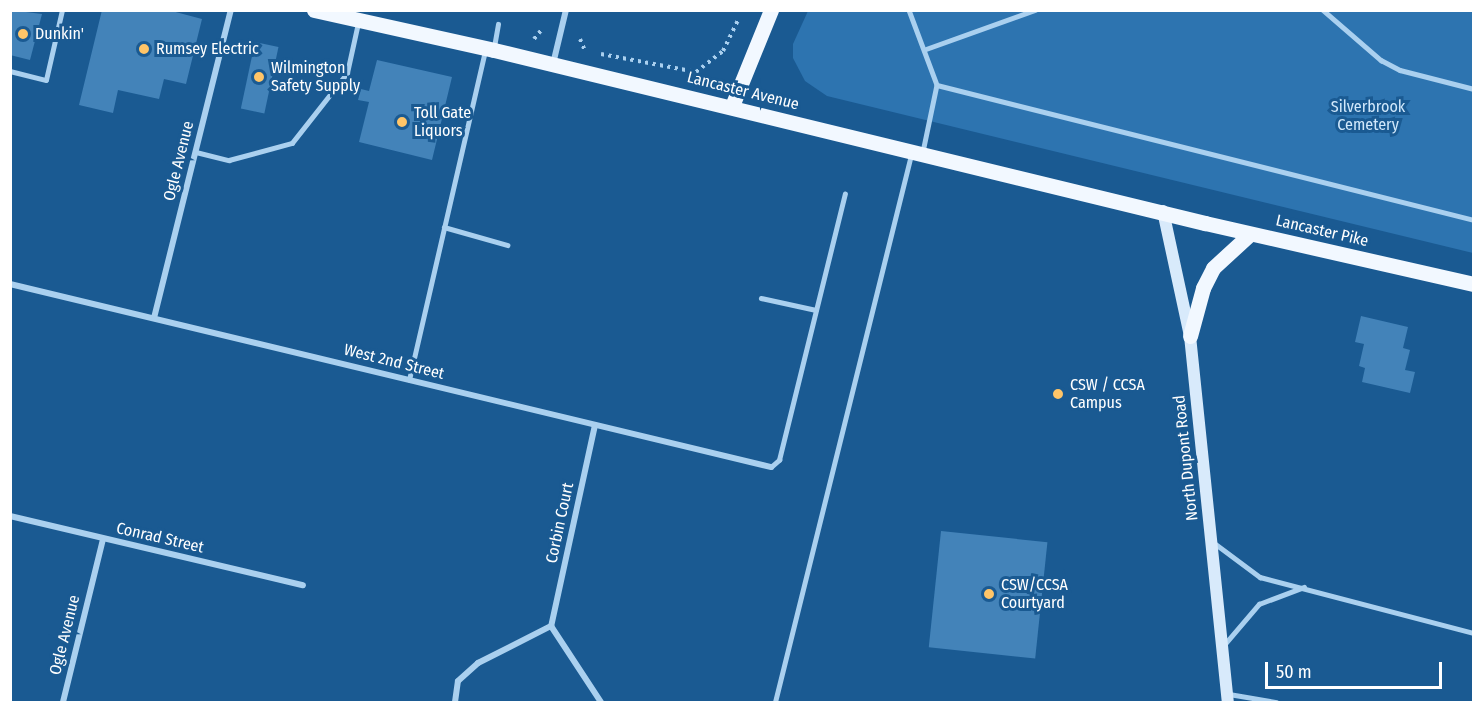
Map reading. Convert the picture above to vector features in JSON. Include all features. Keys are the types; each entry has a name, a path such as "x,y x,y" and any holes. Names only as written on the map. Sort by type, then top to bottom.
{"main road":[{"name":"Lancaster Avenue","path":"314,10 358,23 490,49 732,106 917,154 1163,211"},
{"path":"732,106 771,10"},
{"name":"Lancaster Pike","path":"1163,211 1250,234 1473,284"},
{"name":"North Dupont Road","path":"1163,211 1190,336 1228,698"},
{"path":"1190,336 1203,288 1214,268 1250,234"}],"street":[{"name":"Ogle Avenue","path":"154,318 231,10"},
{"path":"553,65 566,10"},
{"name":"West 2nd Street","path":"10,284 771,467"},
{"name":"Corbin Court","path":"551,626 595,425"},
{"name":"Conrad Street","path":"10,516 303,585"},
{"name":"Ogle Avenue","path":"63,702 103,539"},
{"path":"455,702 458,681 478,663 551,626 601,702"}],"lane":[{"path":"10,71 45,80 62,10"},
{"path":"775,702 891,233 937,85 926,49 909,10"},
{"path":"926,49 1035,10"},
{"path":"1323,10 1353,40 1390,65 1473,89"},
{"path":"196,152 229,160 292,144 347,73 358,23"},
{"path":"410,380 444,227 498,24"},
{"path":"937,85 1473,220"},
{"path":"771,467 779,460 846,194"},
{"path":"444,227 507,244"},
{"path":"761,298 816,310"},
{"path":"1211,540 1260,577 1473,633"},
{"path":"1222,646 1259,603 1304,587"},
{"path":"1228,698 1276,702"}],"path":[{"path":"580,39 583,50 696,72 723,51 739,18"}],"green space":[{"name":"Silverbrook Cemetery","path":"808,11 1473,11 1473,253 827,96 805,81 793,58 793,44"}],"building":[{"name":"Dunkin'","path":"10,10 42,14 30,60 10,55"},
{"name":"Rumsey Electric","path":"102,10 168,10 202,19 186,84 164,79 159,99 118,90 113,113 79,105"},
{"name":"Wilmington Safety Supply","path":"255,42 278,47 264,114 241,109"},
{"name":"Toll Gate Liquors","path":"377,60 452,77 432,160 359,142 369,102 358,100 361,89 369,91"},
{"path":"1361,316 1408,327 1403,348 1410,350 1405,370 1415,372 1410,393 1362,382 1365,368 1359,366 1364,344 1355,342"},
{"name":"CSW/CCSA Courtyard","path":"941,531 1047,542 1035,659 929,647"}],"place":[{"name":"Dunkin'","path":"23,34"},
{"name":"Rumsey Electric","path":"144,49"},
{"name":"Wilmington Safety Supply","path":"259,77"},
{"name":"Toll Gate Liquors","path":"402,122"},
{"name":"CSW / CCSA Campus","path":"1058,394"},
{"name":"CSW/CCSA Courtyard","path":"989,594"}]}
